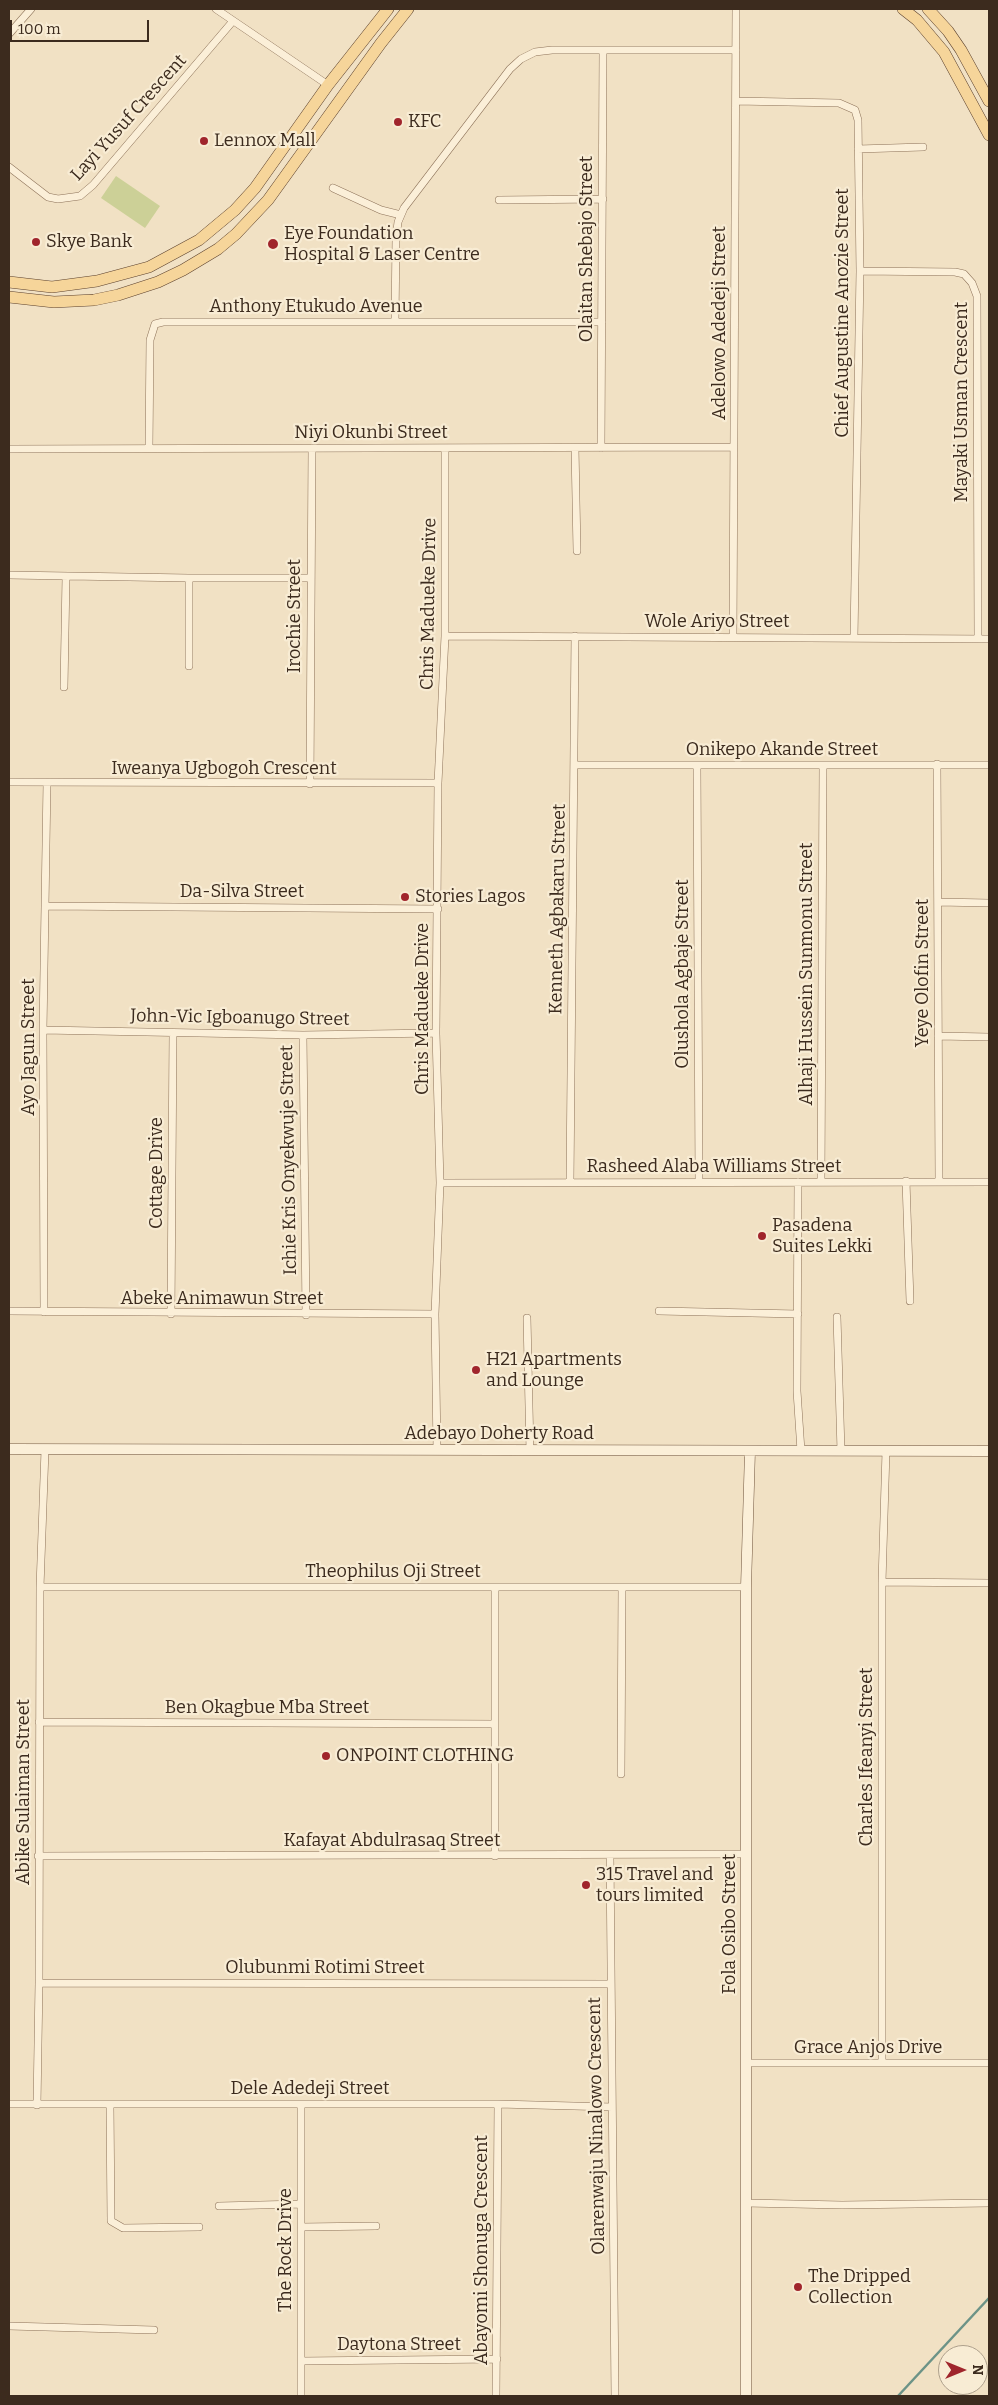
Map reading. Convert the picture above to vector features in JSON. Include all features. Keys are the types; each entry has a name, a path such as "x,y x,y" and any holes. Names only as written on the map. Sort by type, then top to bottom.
{"main road":[{"path":"9,282 52,287 97,281 149,267 199,240 223,221 255,188 328,85 388,9"},
{"path":"9,298 50,302 76,302 118,295 166,278 218,249 236,234 268,200 370,57 408,9"},
{"path":"902,9 917,20 944,52 989,135"},
{"path":"928,9 948,31 961,50 989,101"}],"street":[{"path":"9,34 31,9"},
{"path":"216,9 328,85"},
{"name":"Adelowo Adedeji Street","path":"733,637 736,9"},
{"name":"Layi Yusuf Crescent","path":"9,167 48,197 70,199 80,196 93,185 234,21"},
{"path":"395,322 396,238 401,215 510,69 521,59 535,52 552,50 736,50"},
{"name":"Olaitan Shebajo Street","path":"602,448 603,51"},
{"name":"Chief Augustine Anozie Street","path":"736,101 840,103 855,110 858,120 860,271 854,638"},
{"path":"858,148 922,148"},
{"path":"333,188 381,210 401,215"},
{"path":"499,200 602,199"},
{"name":"Mayaki Usman Crescent","path":"860,271 955,272 964,274 972,284 977,296 978,638"},
{"name":"Anthony Etukudo Avenue","path":"148,448 150,340 155,324 163,322 602,322"},
{"name":"Niyi Okunbi Street","path":"9,449 734,447"},
{"name":"Irochie Street","path":"310,784 312,448"},
{"name":"Chris Madueke Drive","path":"437,1450 435,1314 440,1183 436,1033 438,783 445,636 445,448"},
{"path":"575,448 577,551"},
{"path":"9,575 310,578"},
{"path":"64,687 66,577"},
{"path":"189,666 190,578"},
{"name":"Wole Ariyo Street","path":"445,636 989,639"},
{"name":"Kenneth Agbakaru Street","path":"570,1182 575,636"},
{"name":"Yeye Olofin Street","path":"937,764 939,1181"},
{"name":"Onikepo Akande Street","path":"574,765 989,765"},
{"name":"Olushola Agbaje Street","path":"697,766 699,1182"},
{"name":"Alhaji Hussein Sunmonu Street","path":"821,1182 823,766"},
{"name":"Iweanya Ugbogoh Crescent","path":"9,782 438,783"},
{"name":"Ayo Jagun Street","path":"44,1312 43,1030 47,783"},
{"path":"938,902 989,903"},
{"name":"Da-Silva Street","path":"44,906 438,908"},
{"name":"John-Vic Igboanugo Street","path":"43,1030 303,1035 436,1033"},
{"name":"Cottage Drive","path":"171,1314 173,1033"},
{"name":"Ichie Kris Onyekwuje Street","path":"303,1035 306,1314"},
{"path":"938,1036 989,1037"},
{"path":"906,1181 910,1301"},
{"path":"798,1182 798,1391 801,1451"},
{"name":"Rasheed Alaba Williams Street","path":"440,1183 989,1182"},
{"name":"Abeke Animawun Street","path":"9,1311 171,1314 435,1314"},
{"path":"659,1311 798,1314"},
{"path":"837,1317 841,1451"},
{"path":"527,1318 530,1451"},
{"name":"Adebayo Doherty Road","path":"9,1449 989,1451"},
{"name":"Abike Sulaiman Street","path":"37,2105 40,1983 38,1856 40,1587 45,1450"},
{"name":"Fola Osibo Street","path":"746,2396 746,1587 750,1451"},
{"name":"Charles Ifeanyi Street","path":"882,2063 882,1582 886,1451"},
{"path":"882,1582 989,1583"},
{"name":"Theophilus Oji Street","path":"40,1587 746,1587"},
{"path":"495,1587 495,1856"},
{"path":"622,1587 622,1774"},
{"name":"Ben Okagbue Mba Street","path":"39,1722 495,1724"},
{"name":"Kafayat Abdulrasaq Street","path":"38,1856 610,1856 746,1854"},
{"name":"Olarenwaju Ninalowo Crescent","path":"610,1856 615,2396"},
{"name":"Olubunmi Rotimi Street","path":"40,1983 611,1984"},
{"name":"Grace Anjos Drive","path":"746,2063 989,2063"},
{"name":"Dele Adedeji Street","path":"9,2104 498,2104 612,2107"},
{"name":"The Rock Drive","path":"300,2396 301,2104"},
{"name":"Abayomi Shonuga Crescent","path":"496,2396 498,2104"},
{"path":"110,2105 112,2221 123,2228 199,2227"},
{"path":"746,2203 842,2205 989,2203"},
{"path":"218,2206 301,2204"},
{"path":"301,2227 376,2226"},
{"path":"9,2326 154,2330"},
{"name":"Daytona Street","path":"301,2361 497,2359"}],"green space":[{"path":"116,176 160,206 145,228 101,198"}],"waterway":[{"path":"898,2396 989,2298"}],"place":[{"name":"KFC","path":"398,122"},
{"name":"Lennox Mall","path":"204,141"},
{"name":"Skye Bank","path":"36,242"},
{"name":"Eye Foundation Hospital & Laser Centre","path":"273,244"},
{"name":"Stories Lagos","path":"405,897"},
{"name":"Pasadena Suites Lekki","path":"762,1236"},
{"name":"H21 Apartments and Lounge","path":"476,1370"},
{"name":"ONPOINT CLOTHING","path":"326,1756"},
{"name":"315 Travel and tours limited","path":"586,1885"},
{"name":"The Dripped Collection","path":"798,2287"}]}
